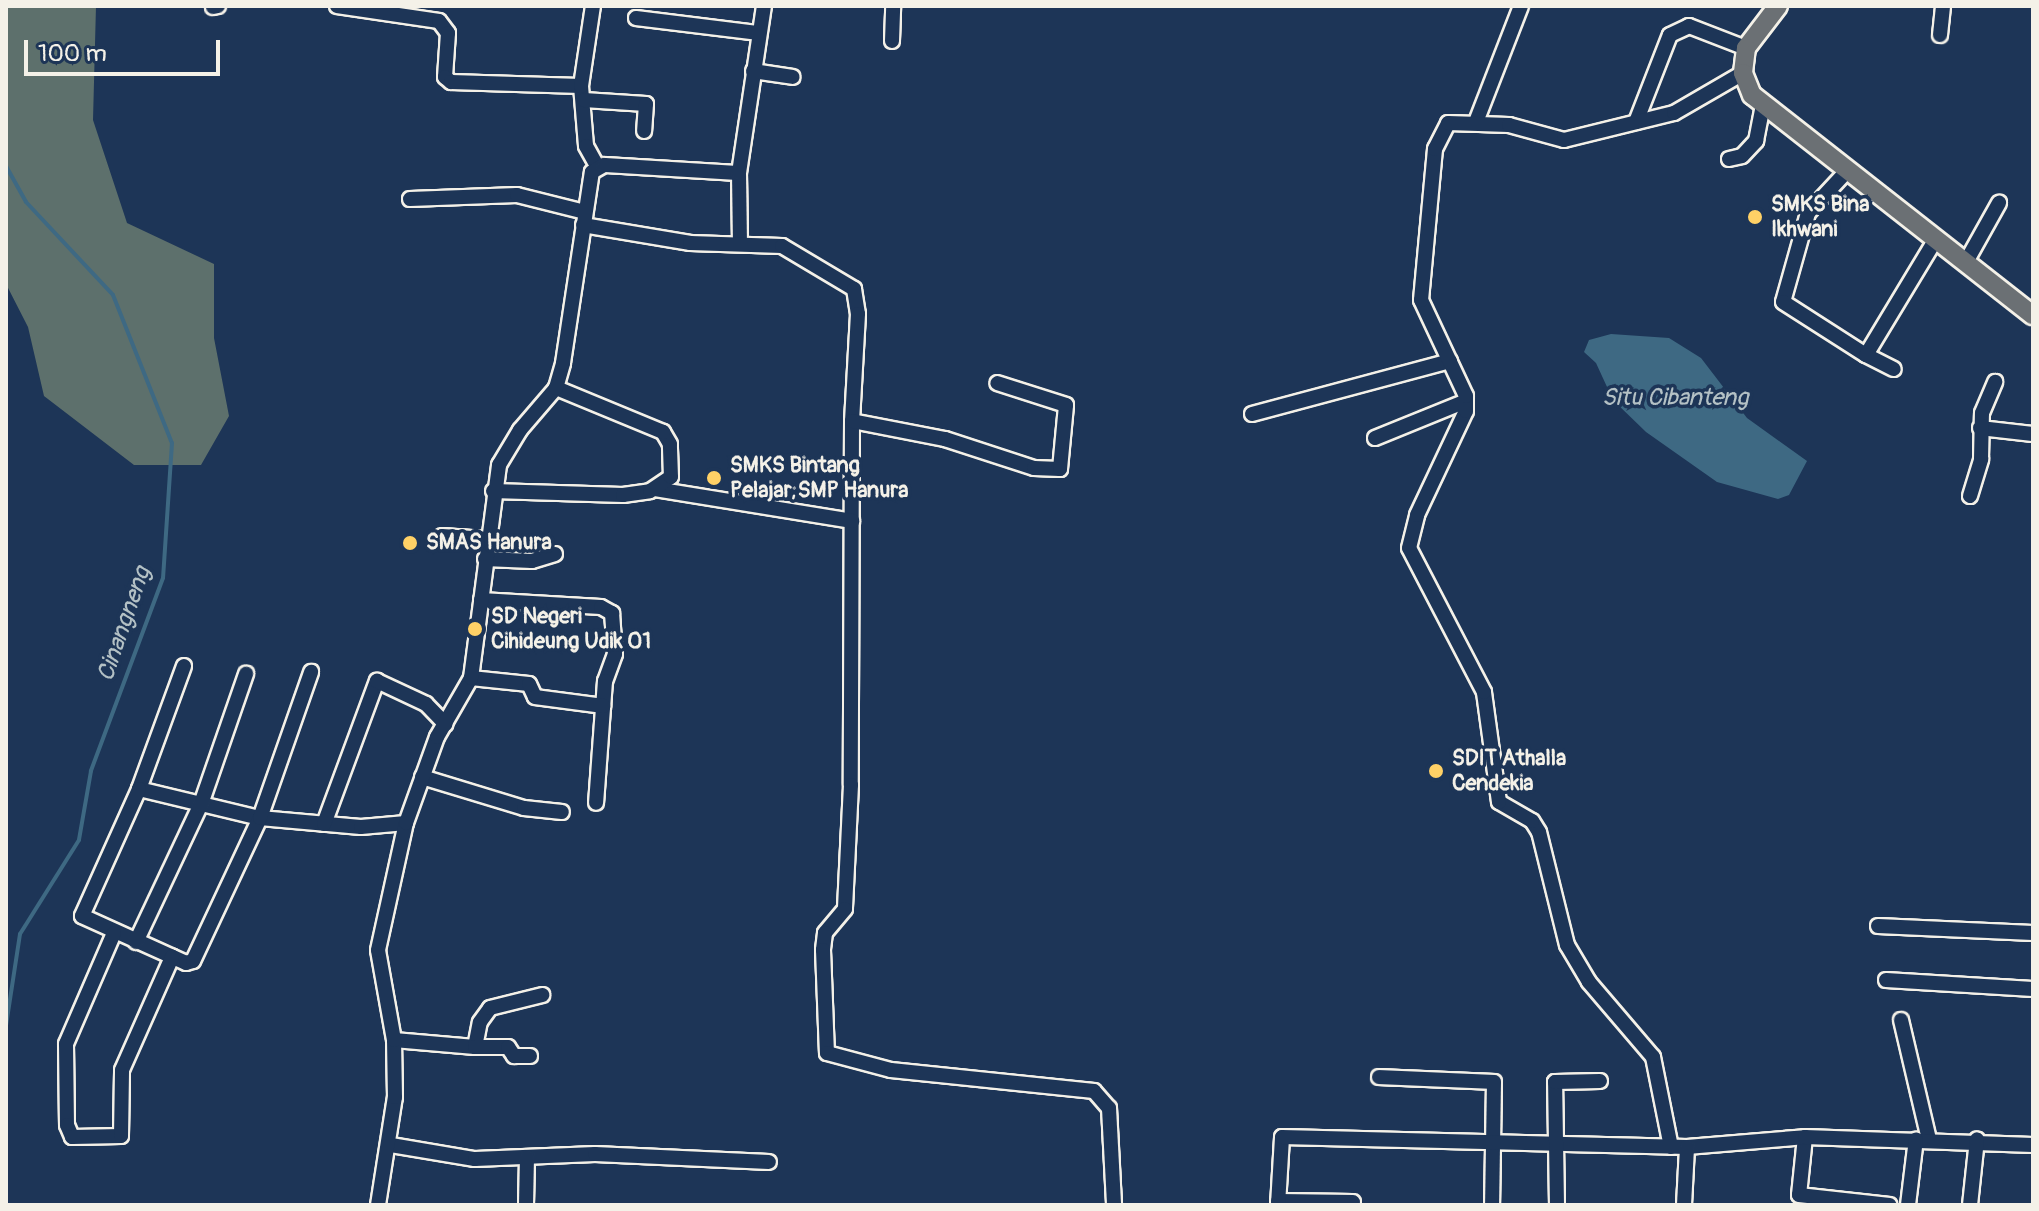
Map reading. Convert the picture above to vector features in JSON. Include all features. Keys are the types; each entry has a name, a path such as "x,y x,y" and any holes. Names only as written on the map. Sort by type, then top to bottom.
{"main road":[{"path":"1778,6 1746,48 1743,73 1763,106 2033,315"}],"street":[{"path":"337,6 439,21 448,33 445,77 457,84 582,93 646,104 644,131"},
{"path":"378,1205 391,1145 394,1040 378,950 406,823 445,724 471,678 493,491 505,451 556,388 576,303 584,219 597,166 586,146 582,93 593,6"},
{"path":"740,243 739,173 764,6"},
{"path":"892,41 893,6"},
{"path":"1476,122 1521,6"},
{"path":"1940,35 1943,6"},
{"path":"636,18 759,33"},
{"path":"1636,122 1670,35 1689,26 1746,48"},
{"path":"753,71 793,77"},
{"path":"1671,1147 1653,1057 1589,982 1567,945 1539,832 1532,821 1499,802 1484,692 1409,548 1417,515 1462,427 1466,401 1421,300 1435,149 1448,123 1509,125 1564,140 1694,105 1743,73"},
{"path":"1729,159 1742,156 1756,141 1763,106"},
{"path":"597,166 739,173"},
{"path":"1847,171 1808,213 1782,299 1866,355 1894,369"},
{"path":"410,199 517,195 584,219 690,243 782,246 854,289 858,314 852,421 846,903 825,933 827,1053 891,1070 1094,1091 1109,1108 1114,1205"},
{"path":"1966,262 1999,203"},
{"path":"1866,355 1936,239"},
{"path":"1252,414 1450,361"},
{"path":"1970,496 1981,459 1980,428 1995,382"},
{"path":"852,421 945,439 1034,468 1060,469 1066,405 997,383"},
{"path":"556,388 663,432 670,444 671,477 654,489"},
{"path":"1375,438 1466,401"},
{"path":"1980,428 2033,434"},
{"path":"493,491 609,495 654,489 852,521"},
{"path":"442,536 487,539"},
{"path":"485,559 532,561 555,554"},
{"path":"481,600 607,609 615,618 615,654 603,706 596,803"},
{"path":"184,666 139,789 82,916 186,963 197,955 260,818 311,672"},
{"path":"136,942 201,804 246,674"},
{"path":"471,678 529,684 535,697 603,706"},
{"path":"324,824 377,681 426,704 445,724"},
{"path":"422,777 524,808 562,812"},
{"path":"139,789 260,818 324,824 406,823"},
{"path":"1878,926 2033,933"},
{"path":"114,933 66,1044 67,1125 72,1137 121,1136 122,1070 172,957"},
{"path":"1886,980 2033,989"},
{"path":"475,1047 480,1022 490,1008 542,995"},
{"path":"1901,1020 1923,1139 1908,1205"},
{"path":"394,1040 508,1047 514,1056 530,1056"},
{"path":"1379,1077 1494,1082 1492,1205"},
{"path":"1557,1205 1555,1082 1600,1081"},
{"path":"1353,1202 1278,1203 1282,1137 1671,1147 1805,1137 1977,1139 2033,1145"},
{"path":"1805,1137 1799,1200 1889,1205"},
{"path":"1970,1205 1977,1139"},
{"path":"391,1145 466,1158 595,1154 769,1162"},
{"path":"1684,1205 1687,1147"},
{"path":"526,1205 527,1157"}],"shaded area":[{"path":"6,6 96,6 93,120 127,223 214,264 214,338 229,416 201,465 134,465 44,396 28,327 6,284"}],"water":[{"name":"Situ Cibanteng","path":"1611,334 1669,338 1701,358 1747,418 1807,461 1789,495 1778,499 1717,482 1646,432 1613,400 1596,363 1584,352 1589,340"}],"waterway":[{"name":"Cinangneng","path":"6,166 26,202 113,295 172,443 163,578 91,771 79,840 20,934 6,1025"}],"place":[{"name":"SMKS Bina Ikhwani","path":"1755,217"},
{"name":"SMKS Bintang Pelajar;SMP Hanura","path":"714,478"},
{"name":"SMAS Hanura","path":"410,543"},
{"name":"SD Negeri Cihideung Udik 01","path":"475,629"},
{"name":"SDIT Athalla Cendekia","path":"1436,771"}]}
